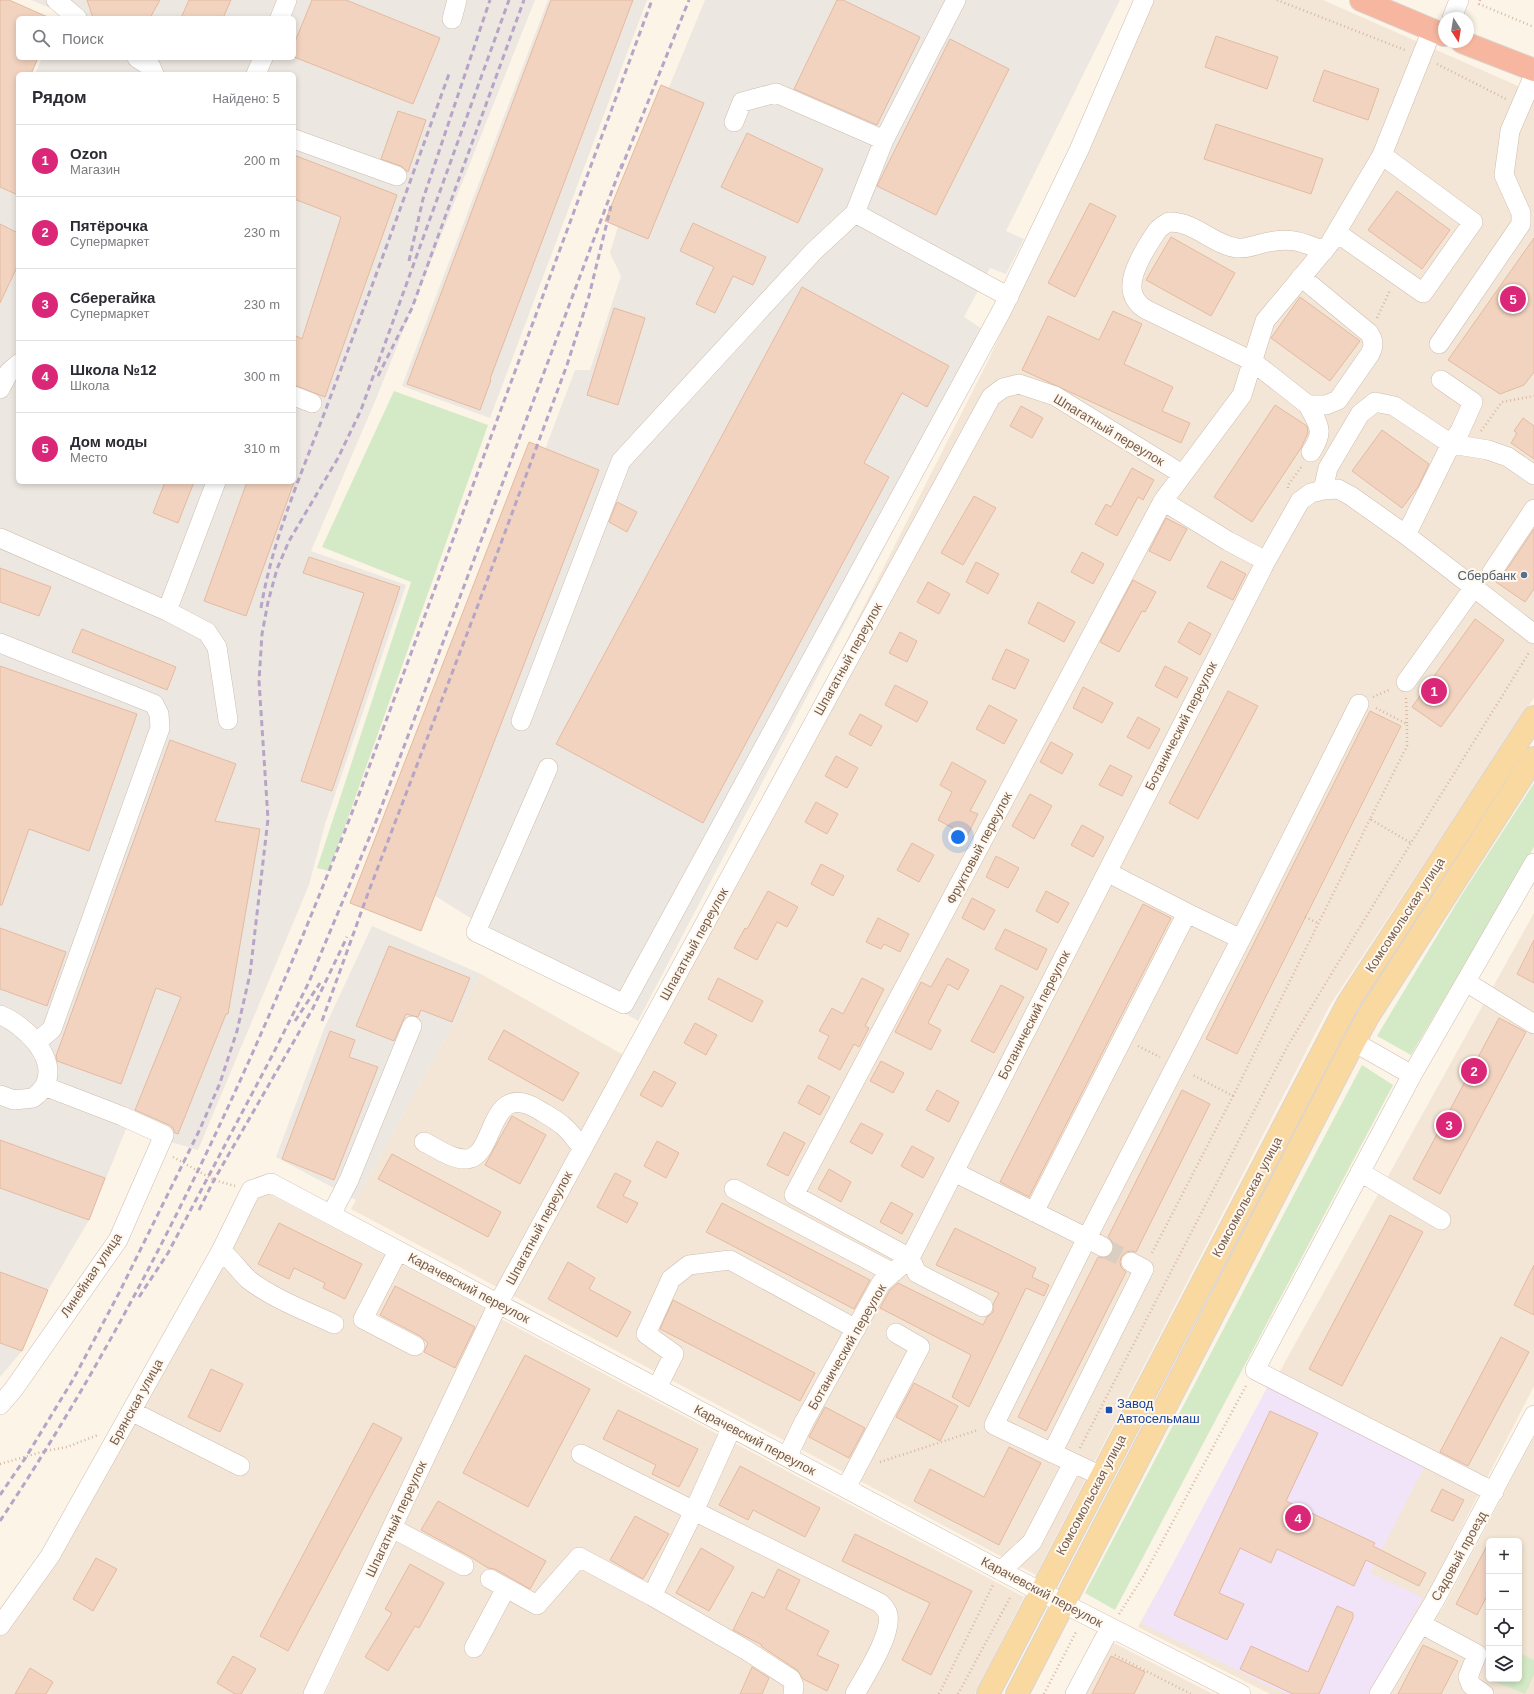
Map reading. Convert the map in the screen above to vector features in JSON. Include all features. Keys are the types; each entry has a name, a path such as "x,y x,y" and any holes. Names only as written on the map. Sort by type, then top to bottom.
{"highway":[{"path":"1361,0 1438,32"},
{"path":"1474,47 1534,70"}],"main road":[{"name":"Комсомольская улица","path":"988,1694 1348,1003 1534,718"},
{"name":"Комсомольская улица","path":"1017,1694 1354,1042 1369,1015 1534,758"}],"street":[{"path":"56,0 75,16"},
{"path":"281,16 287,0"},
{"path":"452,19 457,0"},
{"path":"521,721 621,461 813,252 855,213 884,140 956,0"},
{"path":"548,768 476,932 624,1004 1009,297 1079,150 1144,0"},
{"path":"1454,12 1459,0"},
{"path":"1252,361 1265,321 1324,251 1337,233 1382,155 1420,56 1438,32"},
{"path":"140,60 151,68 153,72"},
{"path":"257,72 262,60"},
{"path":"1439,344 1521,224 1521,213 1504,175 1510,131 1527,110 1534,74"},
{"path":"734,122 742,102 776,93 884,140"},
{"path":"296,140 397,176"},
{"path":"1337,233 1423,293 1473,222 1382,155"},
{"path":"855,213 1009,297"},
{"path":"1311,452 1320,440 1319,427 1308,405 1252,361 1140,306 1134,297 1132,284 1138,264 1157,231 1169,222 1182,224 1238,248 1280,240 1292,240 1304,242 1324,251"},
{"path":"1301,277 1370,334 1373,340 1373,348 1370,354 1338,400 1326,405 1308,405"},
{"name":"Фруктовый переулок","path":"910,1258 794,1195 1163,501 1242,395 1252,361"},
{"path":"0,389 9,372 16,366"},
{"path":"1406,535 1451,444 1460,431 1473,402 1441,380"},
{"name":"Шпагатный переулок","path":"313,1694 498,1304 991,397 1003,388 1019,384 1055,396 1182,474"},
{"path":"296,397 312,403"},
{"path":"1534,475 1508,456 1470,446 1451,444 1394,406 1375,402 1360,414 1328,468 1323,490 1338,489 1352,496 1406,535 1534,634"},
{"path":"167,612 215,484"},
{"name":"Ботанический переулок","path":"787,1457 804,1422 881,1283 910,1258 1266,561 1300,501 1311,493 1323,490"},
{"path":"1163,501 1228,541 1266,561"},
{"path":"1492,572 1534,509"},
{"path":"0,538 167,612 207,632 217,647 228,720"},
{"path":"1406,682 1474,587"},
{"path":"0,643 154,704 159,714 160,728 52,1030 36,1043"},
{"path":"1101,1476 994,1425 1087,1238 1361,703"},
{"path":"1494,1492 1255,1370 1412,1075 1534,863"},
{"path":"1107,872 1187,913 1241,938"},
{"path":"1034,1212 1187,913"},
{"path":"1466,982 1534,1024"},
{"path":"0,1015 27,1032 42,1050 48,1069 44,1086 33,1098 14,1100 0,1095"},
{"path":"331,1215 349,1180 412,1026"},
{"path":"1354,1042 1412,1075"},
{"path":"44,1086 122,1116 161,1141"},
{"path":"424,1142 456,1158 468,1159 479,1152 499,1114 508,1105 516,1102 530,1104 563,1125 582,1148"},
{"name":"Линейная улица","path":"0,1405 13,1390 118,1240 161,1141"},
{"path":"954,1172 1103,1247"},
{"path":"1360,1172 1441,1220"},
{"name":"Карачевский переулок","path":"251,1190 271,1183 1001,1571 1241,1694"},
{"path":"734,1189 893,1273"},
{"name":"Брянская улица","path":"0,1626 50,1556 221,1251 251,1190"},
{"path":"221,1251 228,1256 248,1279 269,1293 334,1324"},
{"path":"398,1251 363,1319 416,1346"},
{"path":"910,1258 917,1273 983,1307"},
{"path":"657,1388 674,1354 646,1334 671,1279 689,1265 730,1260 856,1329"},
{"path":"1052,1453 1138,1266"},
{"path":"846,1488 920,1347 896,1333"},
{"path":"131,1411 240,1466"},
{"name":"Садовый проезд","path":"1380,1694 1421,1624 1494,1492 1534,1415"},
{"path":"652,1596 732,1429"},
{"path":"580,1454 880,1603 886,1609 889,1623 886,1636 855,1694"},
{"path":"1001,1571 1032,1542 1073,1462"},
{"path":"392,1528 464,1566"},
{"path":"474,1648 498,1584 537,1605 579,1557 652,1596 746,1650 791,1679 794,1686 793,1694"},
{"path":"1421,1624 1477,1654 1468,1677 1471,1685 1484,1694"},
{"path":"1075,1694 1110,1628"}],"path":[{"path":"1277,0 1420,56 1491,90 1527,110"},
{"path":"1480,0 1479,4 1534,27"},
{"path":"1370,334 1397,275"},
{"path":"1470,446 1502,402 1534,396"},
{"path":"1073,1462 1287,1048 1534,644"},
{"path":"1138,1266 1233,1096 1407,746 1406,682 1361,703"},
{"path":"1361,703 1407,724"},
{"path":"1370,819 1411,843"},
{"path":"1305,917 1318,924"},
{"path":"1123,1038 1233,1096"},
{"path":"161,1141 184,1164 214,1180 251,1190"},
{"path":"1110,1628 1143,1577 1255,1370"},
{"path":"856,1470 994,1425"},
{"path":"0,1464 45,1451 67,1448 90,1438 121,1428"},
{"path":"939,1694 1001,1571"},
{"path":"958,1694 1020,1580"},
{"path":"1044,1694 1085,1614"},
{"path":"1100,1647 1191,1694"}],"shaded area":[{"path":"31,0 535,0 376,399 311,551 406,585 325,824 309,885 198,1150 126,1129 89,1220 48,1290 22,1351 0,1377 0,153 16,117 16,484 296,484 296,72 36,72 41,60 296,60 296,16 61,16 62,13"},
{"path":"548,0 647,0 490,418 402,386"},
{"path":"705,0 1120,0 1006,231 1024,239 1006,274 990,268 964,317 994,337 638,1021 388,867 575,370 590,370 621,276 610,253 629,190 653,126"},
{"path":"1151,0 1323,0 1534,93 1534,698 1330,1005 1036,1575 351,1209 481,974 634,1061 989,359"},
{"path":"1534,913 1534,1386 1426,1597 1370,1694 1270,1694 1138,1627"},
{"path":"372,926 481,974 356,1200 276,1157 324,1029"},
{"path":"262,1190 486,1309 309,1694 0,1694 0,1633 55,1566"},
{"path":"501,1319 1024,1597 975,1694 325,1694"},
{"path":"1269,1384 1426,1463 1370,1573 1423,1598 1368,1694 1286,1694 1141,1623"},
{"path":"1534,1437 1534,1694 1389,1694 1420,1639 1443,1608"},
{"path":"1110,1641 1213,1694 1083,1694"}],"green space":[{"path":"394,391 488,425 329,871 317,868 411,582 322,547"},
{"path":"1534,783 1534,847 1411,1055 1377,1036 1461,896"},
{"path":"1362,1065 1393,1085 1115,1610 1085,1593"},
{"path":"1522,1654 1534,1660 1534,1675 1525,1694 1496,1682 1522,1682"}],"building":[{"path":"0,0 9,0 45,16 16,16 16,60 37,60 32,72 16,72 16,194 0,187"},
{"path":"87,0 160,0 151,16 92,16"},
{"path":"189,0 231,0 224,16 182,16"},
{"path":"312,0 346,0 440,38 413,104 296,58 296,39"},
{"path":"551,0 633,0 490,379 491,380 480,410 407,384"},
{"path":"837,0 843,0 920,37 877,125 794,89"},
{"path":"1216,36 1278,57 1267,89 1205,67"},
{"path":"950,39 1009,69 936,215 877,186"},
{"path":"1324,70 1379,89 1368,120 1313,101"},
{"path":"661,85 704,103 648,239 605,221"},
{"path":"398,111 426,120 408,172 401,166 381,159"},
{"path":"1216,124 1323,159 1311,194 1204,159"},
{"path":"747,133 823,169 798,223 721,187"},
{"path":"296,156 397,195 325,397 296,386 296,336 302,339 341,217 296,200"},
{"path":"1397,191 1450,230 1422,269 1368,230"},
{"path":"1090,203 1116,216 1075,297 1048,283"},
{"path":"693,223 766,257 753,285 733,276 715,313 696,304 714,267 680,251"},
{"path":"0,224 16,232 16,269 0,303"},
{"path":"1171,237 1235,273 1211,316 1146,280"},
{"path":"1534,238 1534,372 1524,385 1500,394 1448,360"},
{"path":"802,287 949,366 927,407 902,393 864,463 889,477 703,823 556,744"},
{"path":"1300,297 1360,341 1330,381 1271,338"},
{"path":"614,308 645,318 618,405 587,395"},
{"path":"1113,311 1142,324 1124,364 1173,387 1162,411 1190,423 1181,443 1022,370 1048,316 1099,340"},
{"path":"1275,405 1307,426 1308,433 1301,448 1252,522 1214,497"},
{"path":"1021,406 1043,418 1032,438 1010,426"},
{"path":"1523,418 1534,426 1534,459 1511,443 1517,433 1514,431"},
{"path":"1382,430 1429,464 1418,487 1402,508 1352,471"},
{"path":"529,442 599,470 421,931 350,903"},
{"path":"1132,468 1154,480 1143,500 1138,497 1117,536 1095,524 1106,504 1111,507"},
{"path":"164,484 193,484 178,523 153,513"},
{"path":"246,484 293,484 246,616 204,601"},
{"path":"974,496 996,508 963,565 941,553"},
{"path":"617,502 637,512 627,532 609,522"},
{"path":"1166,518 1187,529 1170,561 1149,551"},
{"path":"1534,529 1534,589 1525,602 1496,582 1501,578"},
{"path":"1082,552 1104,564 1093,584 1071,572"},
{"path":"309,557 400,587 332,791 301,781 364,593 303,573"},
{"path":"1221,561 1246,574 1233,600 1207,587"},
{"path":"976,562 999,574 988,594 966,582"},
{"path":"0,568 51,587 39,616 0,602"},
{"path":"1133,580 1156,592 1145,612 1142,611 1119,652 1100,642"},
{"path":"928,582 950,594 939,614 917,602"},
{"path":"1038,602 1075,622 1064,642 1028,623"},
{"path":"1475,619 1504,640 1441,727 1412,707"},
{"path":"1189,622 1211,634 1200,655 1178,642"},
{"path":"82,629 176,667 167,690 72,652"},
{"path":"900,632 917,641 907,662 889,653"},
{"path":"1006,649 1029,660 1015,689 992,679"},
{"path":"0,666 137,714 89,851 29,829 2,905 0,905"},
{"path":"1165,666 1188,678 1177,698 1155,686"},
{"path":"895,685 928,702 917,722 885,705"},
{"path":"1083,687 1113,703 1102,723 1073,708"},
{"path":"1228,691 1258,706 1198,819 1169,803"},
{"path":"989,705 1017,720 1004,744 976,729"},
{"path":"1370,711 1401,726 1237,1054 1206,1039"},
{"path":"860,714 882,726 871,746 849,734"},
{"path":"1138,717 1160,729 1149,749 1127,737"},
{"path":"170,740 236,764 215,821 260,829 228,1014 226,1014 178,1134 175,1133 173,1128 169,1125 135,1110 181,997 156,988 121,1084 57,1061 56,1056"},
{"path":"1051,742 1073,754 1062,774 1040,762"},
{"path":"836,756 858,768 847,788 825,776"},
{"path":"952,762 986,781 970,811 978,814 967,836 938,820 952,792 940,785"},
{"path":"1110,765 1132,776 1122,796 1099,785"},
{"path":"1030,794 1052,806 1034,839 1012,826"},
{"path":"816,802 838,814 827,834 805,822"},
{"path":"1082,825 1104,837 1093,857 1071,845"},
{"path":"912,843 934,855 919,882 897,870"},
{"path":"996,856 1019,868 1008,888 986,877"},
{"path":"821,864 844,876 833,896 811,884"},
{"path":"768,891 798,907 787,927 777,922 757,960 734,948 745,928 747,929"},
{"path":"1046,891 1069,903 1058,923 1036,911"},
{"path":"972,898 995,910 984,930 962,918"},
{"path":"1143,904 1171,918 1029,1197 1000,1182"},
{"path":"878,918 909,934 900,952 884,944 881,949 866,942"},
{"path":"0,928 66,952 47,1006 0,989"},
{"path":"1005,929 1047,949 1037,970 995,949"},
{"path":"1534,940 1534,983 1517,974"},
{"path":"389,946 470,978 452,1022 421,1010 418,1017 406,1014 394,1041 356,1026"},
{"path":"947,958 969,970 958,990 948,984 928,1023 941,1030 931,1050 895,1032 921,982 931,987"},
{"path":"718,978 763,1001 752,1022 708,999"},
{"path":"862,978 884,989 865,1026 869,1028 859,1047 854,1044 840,1070 818,1058 829,1036 819,1031 832,1008 843,1014"},
{"path":"1001,985 1024,997 994,1053 971,1041"},
{"path":"1499,1018 1526,1032 1440,1194 1413,1179"},
{"path":"695,1023 717,1035 706,1055 684,1043"},
{"path":"504,1030 579,1073 563,1101 488,1059"},
{"path":"330,1031 355,1040 349,1057 378,1067 334,1180 282,1159"},
{"path":"881,1061 904,1073 893,1093 870,1081"},
{"path":"654,1071 676,1083 662,1107 640,1095"},
{"path":"808,1085 830,1097 820,1115 798,1103"},
{"path":"937,1090 959,1102 949,1122 926,1110"},
{"path":"1182,1090 1210,1104 1136,1252 1126,1252 1121,1257 1121,1267 1126,1272 1046,1431 1018,1417 1098,1257 1108,1257 1113,1252 1113,1242 1108,1237"},
{"path":"512,1116 546,1135 520,1184 485,1165"},
{"path":"861,1123 883,1134 872,1154 850,1142"},
{"path":"784,1132 805,1143 788,1176 767,1165"},
{"path":"0,1140 105,1178 89,1220 0,1188"},
{"path":"657,1141 679,1153 666,1178 644,1166"},
{"path":"912,1146 934,1158 923,1178 901,1166"},
{"path":"392,1154 501,1212 488,1237 378,1179"},
{"path":"829,1169 851,1182 841,1202 818,1189"},
{"path":"615,1173 631,1181 623,1196 638,1203 627,1223 597,1207"},
{"path":"891,1202 913,1214 902,1234 880,1222"},
{"path":"722,1203 870,1280 854,1309 706,1232"},
{"path":"1390,1215 1423,1232 1342,1386 1309,1369"},
{"path":"279,1223 362,1264 345,1299 323,1288 325,1283 294,1268 289,1279 258,1264"},
{"path":"955,1228 1036,1268 1032,1277 1049,1285 1044,1296 1026,1288 969,1407 952,1397 971,1355 880,1308 890,1290 898,1283 983,1325 987,1317 993,1312 993,1304 999,1293 936,1265"},
{"path":"568,1262 595,1278 589,1289 631,1312 617,1337 548,1299"},
{"path":"1534,1265 1534,1315 1514,1305"},
{"path":"0,1272 48,1290 22,1351 0,1343"},
{"path":"395,1286 475,1327 455,1368 424,1352 428,1343 420,1336 380,1315"},
{"path":"673,1300 815,1373 800,1401 660,1329"},
{"path":"1501,1337 1529,1352 1468,1466 1440,1452"},
{"path":"525,1355 590,1389 528,1507 463,1473"},
{"path":"211,1369 243,1384 220,1432 188,1417"},
{"path":"914,1383 958,1406 940,1441 896,1417"},
{"path":"825,1407 865,1428 849,1458 809,1437"},
{"path":"618,1410 698,1449 679,1487 652,1474 656,1465 603,1439"},
{"path":"1270,1411 1318,1433 1286,1501 1375,1543 1373,1546 1426,1573 1419,1586 1366,1560 1354,1586 1277,1549 1271,1563 1240,1548 1219,1593 1244,1604 1227,1640 1174,1615"},
{"path":"373,1423 402,1438 288,1651 260,1636"},
{"path":"1009,1447 1041,1463 999,1545 914,1501 930,1469 984,1497"},
{"path":"740,1466 820,1508 805,1537 753,1510 748,1520 719,1505"},
{"path":"1442,1489 1464,1500 1453,1521 1431,1511"},
{"path":"438,1501 546,1561 530,1589 495,1569 488,1568 421,1530"},
{"path":"635,1516 669,1534 643,1579 610,1560"},
{"path":"855,1534 972,1591 931,1675 902,1660 930,1603 842,1561"},
{"path":"701,1548 734,1567 709,1611 676,1593"},
{"path":"1486,1548 1486,1598 1477,1615 1456,1604"},
{"path":"96,1558 117,1569 93,1611 73,1599"},
{"path":"410,1564 444,1583 419,1628 415,1626 388,1671 365,1657 392,1613 385,1609"},
{"path":"778,1569 800,1580 786,1609 829,1631 817,1655 839,1665 827,1691 803,1679 797,1670 761,1646 762,1645 733,1630 752,1592 764,1598"},
{"path":"1337,1606 1353,1613 1353,1618 1319,1694 1293,1694 1240,1669 1251,1646 1308,1672"},
{"path":"1423,1645 1458,1661 1441,1694 1398,1694"},
{"path":"233,1656 256,1669 241,1694 235,1694 217,1683"},
{"path":"1111,1656 1145,1672 1134,1694 1092,1694"},
{"path":"752,1667 769,1678 762,1694 740,1694"},
{"path":"30,1668 53,1682 46,1694 15,1694"}],"tunnel":[{"path":"1103,1247 1131,1262"}],"railway":[{"path":"409,261 423,199 490,0"},
{"path":"0,1495 26,1457 74,1378 119,1293 200,1129 220,1083 237,1031 250,974 268,819 259,681 262,634 268,602 277,569 289,541 338,458 361,410 509,0"},
{"path":"378,376 412,308 524,0"},
{"path":"0,1521 106,1348 154,1259 199,1169 242,1077 282,985 358,797 652,0"},
{"path":"621,169 689,0"},
{"path":"261,608 273,554 291,501 449,74"},
{"path":"139,1297 168,1253 273,1054 309,982 375,824 622,164"},
{"path":"322,1021 367,896 478,605 567,365 589,296 611,206"},
{"path":"199,1210 214,1180 313,1008 347,937"},
{"path":"295,1021 320,983"}],"place":[{"name":"Дом моды","path":"1513,299"},
{"name":"Сбербанк","path":"1524,575"},
{"name":"Ozon","path":"1434,691"},
{"name":"Пятёрочка","path":"1474,1071"},
{"name":"Сберегайка","path":"1449,1125"},
{"name":"Завод Автосельмаш","path":"1109,1410"},
{"name":"Школа №12","path":"1298,1518"}]}
